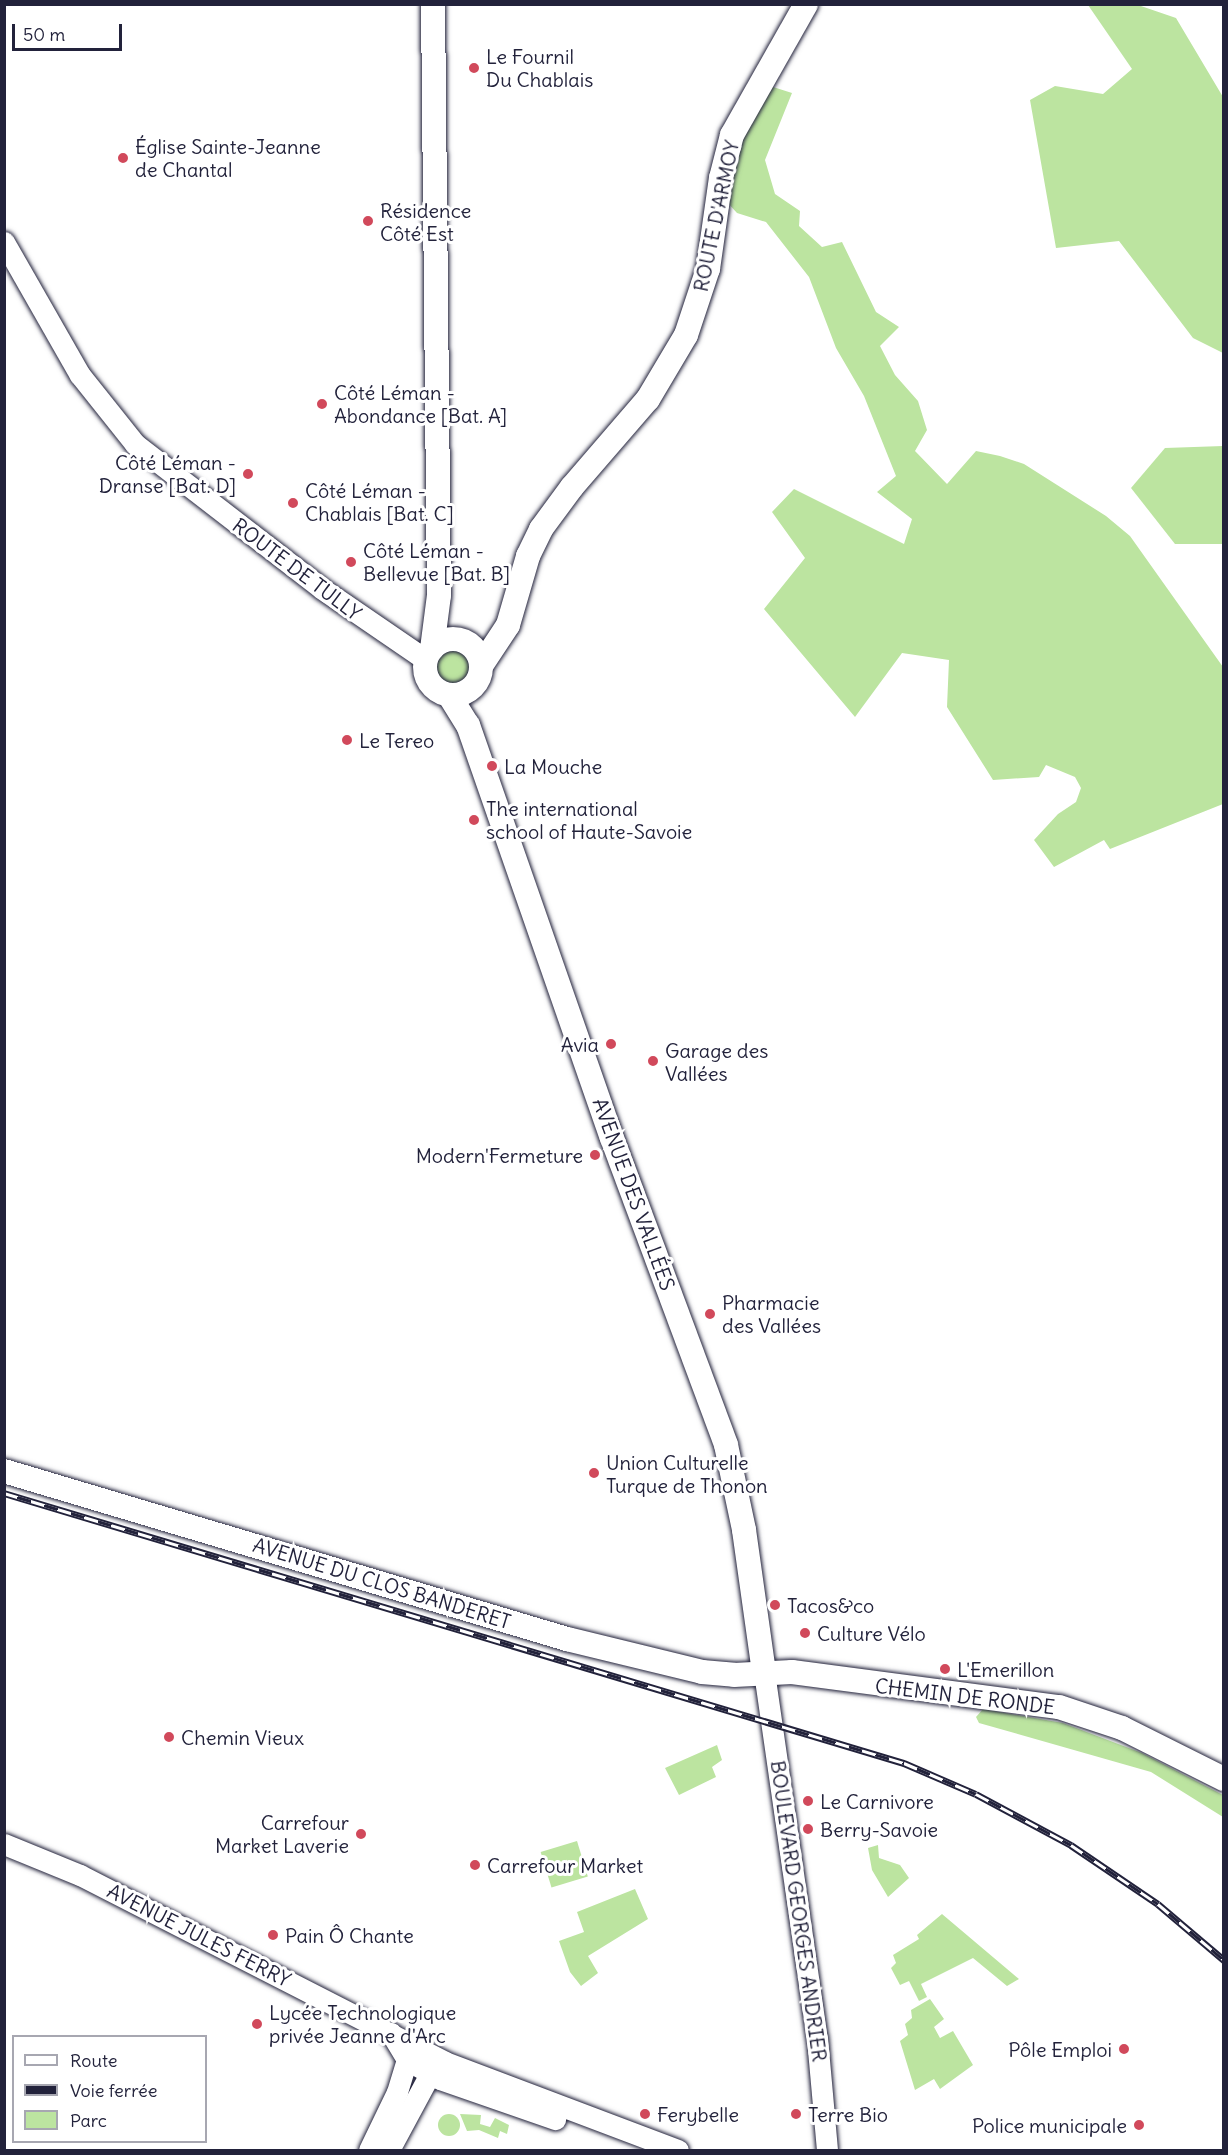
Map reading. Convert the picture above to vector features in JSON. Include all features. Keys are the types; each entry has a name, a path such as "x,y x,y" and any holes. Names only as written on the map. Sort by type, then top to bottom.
{"main road":[{"path":"433,4 439,595 429,655 430,682 449,695 472,688 481,666 477,653 448,621 439,595"},
{"name":"ROUTE D'ARMOY","path":"481,666 508,625 528,556 542,529 572,487 648,399 687,335 708,269 729,142 745,108 806,4"},
{"path":"429,655 445,640 465,642 498,637"},
{"name":"AVENUE DES VALLÉES","path":"468,725 472,688"},
{"name":"AVENUE DES VALLÉES","path":"449,695 468,725 615,1146 726,1444 744,1530 764,1672"},
{"name":"AVENUE DU CLOS BANDERET","path":"4,1472 592,1646 712,1674 764,1672"},
{"name":"CHEMIN DE RONDE","path":"764,1672 792,1672 1059,1707 1122,1728 1224,1779"}],"street":[{"name":"ROUTE DE TULLY","path":"4,243 80,375 135,444 321,588 429,655"},
{"name":"BOULEVARD GEORGES ANDRIER","path":"764,1672 817,2038 827,2151"},
{"name":"AVENUE JULES FERRY","path":"4,1844 80,1875 462,2069 636,2144"},
{"name":"AVENUE JULES FERRY","path":"391,2033 407,2060 458,2087 636,2144 678,2151"},
{"path":"369,2151 397,2092 407,2060"},
{"path":"389,2151 430,2074"}],"green space":[{"path":"1088,5 1138,5 1176,18 1223,97 1223,353 1193,338 1119,241 1056,248 1030,100 1055,86 1103,94 1132,69"},
{"path":"770,86 792,93 765,160 775,194 800,211 799,226 822,247 842,242 876,312 899,327 880,346 895,375 918,401 927,430 915,451 947,484 976,451 1024,464 1106,516 1130,536 1223,667 1223,804 1110,849 1104,840 1054,867 1034,840 1058,814 1076,802 1081,788 1075,777 1046,765 1039,777 993,780 947,707 949,660 902,653 855,717 764,609 805,558 772,512 794,489 904,544 912,519 877,492 896,476 864,396 836,348 809,277 766,222 737,213 726,201 737,150"},
{"path":"1223,446 1223,544 1175,544 1131,488 1165,448"},
{"path":"453,651 464,656 469,667 464,678 453,683 442,678 437,667 442,656"},
{"path":"983,1709 1063,1723 1142,1753 1223,1795 1223,1817 1151,1772 979,1723 976,1717"},
{"path":"717,1745 722,1760 712,1767 716,1777 679,1795 665,1768"},
{"path":"577,1841 588,1876 551,1887 541,1852"},
{"path":"878,1845 879,1858 900,1865 909,1878 888,1897 872,1870 868,1848"},
{"path":"635,1889 648,1919 588,1956 598,1973 581,1986 570,1972 559,1941 584,1932 577,1912"},
{"path":"942,1914 1019,1979 1007,1986 973,1958 921,1984 927,1997 919,2001 909,1981 900,1985 891,1968 896,1963 893,1955 919,1939 917,1935"},
{"path":"930,1999 944,2019 934,2027 940,2038 953,2031 973,2065 940,2089 934,2079 915,2090 900,2041 908,2035 905,2024 912,2018 911,2010"},
{"path":"449,2114 457,2117 460,2125 457,2133 449,2136 441,2133 438,2125 441,2117"},
{"path":"460,2114 481,2115 480,2124 490,2127 495,2118 509,2125 507,2134 500,2131 498,2138 479,2130 467,2131"}],"railway":[{"path":"4,1493 904,1763 976,1794 1071,1845 1158,1904 1224,1960"}],"place":[{"name":"Le Fournil Du Chablais","path":"474,68"},
{"name":"Église Sainte-Jeanne de Chantal","path":"123,158"},
{"name":"Résidence Côté Est","path":"368,221"},
{"name":"Côté Léman - Abondance [Bat. A]","path":"322,404"},
{"name":"Côté Léman - Dranse [Bat. D]","path":"248,474"},
{"name":"Côté Léman - Chablais [Bat. C]","path":"293,503"},
{"name":"Côté Léman - Bellevue [Bat. B]","path":"351,562"},
{"name":"Le Tereo","path":"347,740"},
{"name":"La Mouche","path":"492,766"},
{"name":"The international school of Haute-Savoie","path":"474,820"},
{"name":"Avia","path":"611,1044"},
{"name":"Garage des Vallées","path":"653,1061"},
{"name":"Modern'Fermeture","path":"595,1155"},
{"name":"Pharmacie des Vallées","path":"710,1314"},
{"name":"Union Culturelle Turque de Thonon","path":"594,1473"},
{"name":"Tacos&co","path":"775,1605"},
{"name":"Culture Vélo","path":"805,1633"},
{"name":"L'Emerillon","path":"945,1669"},
{"name":"Chemin Vieux","path":"169,1737"},
{"name":"Le Carnivore","path":"808,1801"},
{"name":"Berry-Savoie","path":"808,1829"},
{"name":"Carrefour Market Laverie","path":"361,1834"},
{"name":"Carrefour Market","path":"475,1865"},
{"name":"Pain Ô Chante","path":"273,1935"},
{"name":"Lycée Technologique privée Jeanne d'Arc","path":"257,2024"},
{"name":"Pôle Emploi","path":"1124,2049"},
{"name":"Ferybelle","path":"645,2114"},
{"name":"Terre Bio","path":"796,2114"},
{"name":"Police municipale","path":"1139,2125"}]}
